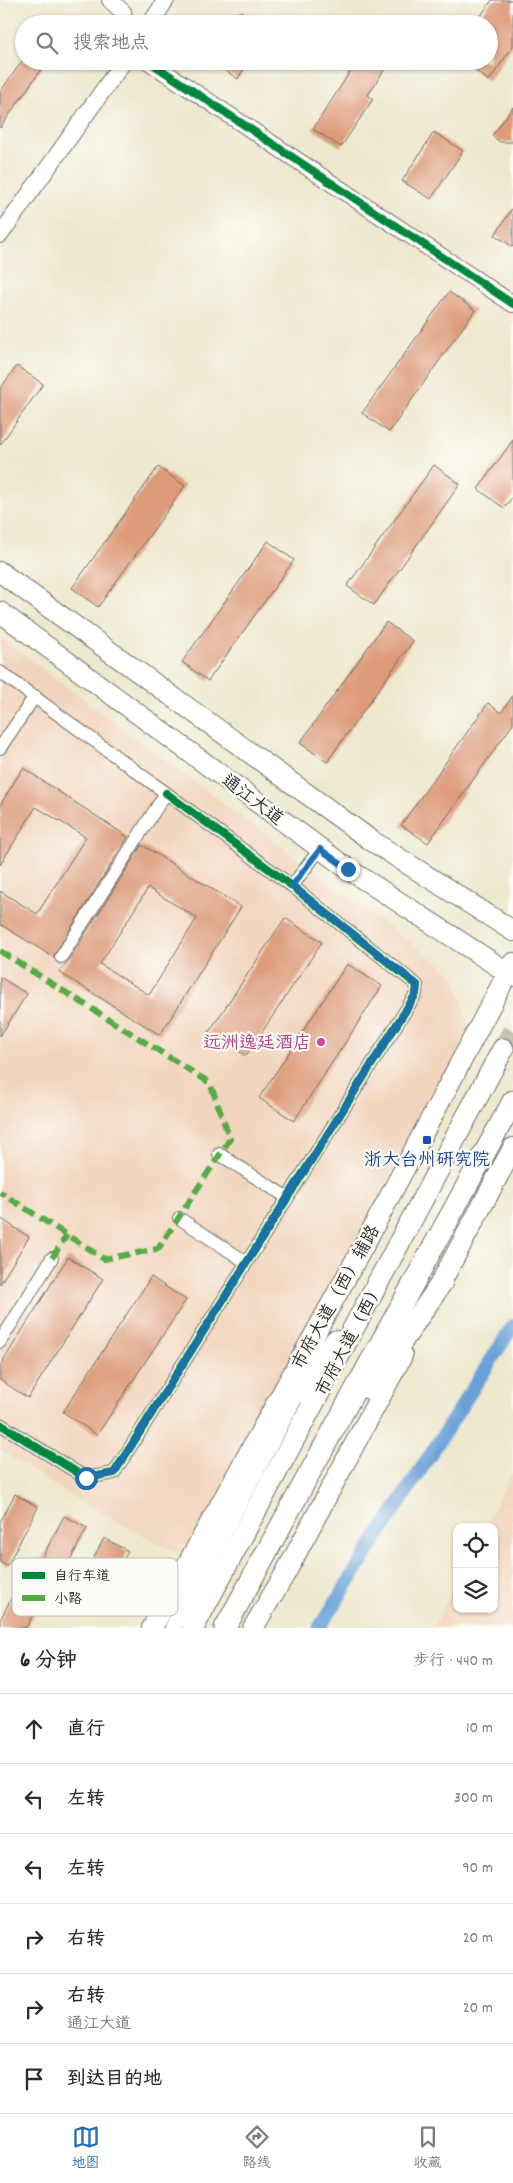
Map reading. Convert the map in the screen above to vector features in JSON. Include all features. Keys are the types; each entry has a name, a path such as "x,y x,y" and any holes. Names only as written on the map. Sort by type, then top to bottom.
{"highway":[{"name":"市府大道（西）","path":"193,1628 503,1049"},
{"name":"市府大道（西）","path":"225,1628 513,1101"},
{"path":"297,1393 385,1271"},
{"path":"297,1496 442,1282"}],"main road":[{"name":"通江大道","path":"0,572 372,841 513,931"},
{"name":"通江大道","path":"0,612 348,869 511,971"},
{"name":"市府大道（西）辅路","path":"178,1581 364,1245 511,971"},
{"path":"253,1628 285,1574 513,1148"},
{"path":"297,1393 325,1315"},
{"name":"市府大道（西）辅路","path":"152,1628 159,1616"}],"street":[{"path":"110,0 124,15"},
{"path":"156,15 166,0"},
{"path":"0,236 118,70"},
{"path":"162,70 513,304"},
{"path":"0,672 292,886 417,984 416,994 114,1473 86,1478 0,1424"},
{"path":"0,748 35,696"},
{"path":"61,957 166,793"},
{"path":"292,886 320,849"},
{"path":"219,1154 288,1198"},
{"path":"179,1218 246,1262"},
{"path":"0,1342 52,1258"},
{"path":"173,1628 297,1393"}],"shaded area":[{"path":"0,637 455,976 470,1030 185,1557 79,1501 0,1450"},
{"path":"513,1470 513,1628 433,1628 453,1588 453,1613 498,1613 498,1523 486,1523"}],"building":[{"path":"492,0 513,0 513,46 498,68 498,15 481,15"},
{"path":"241,11 247,15 239,15"},
{"path":"16,70 41,70 0,128 0,92"},
{"path":"224,70 244,70 238,79"},
{"path":"351,70 384,70 368,95 373,99 341,147 313,129"},
{"path":"474,70 497,70 489,81"},
{"path":"513,107 513,142 500,142 492,136"},
{"path":"434,132 463,151 431,199 402,181"},
{"path":"513,207 513,247 495,235"},
{"path":"449,292 475,310 389,432 362,413"},
{"path":"17,366 43,384 0,445 0,389"},
{"path":"513,440 513,496 504,508 478,489"},
{"path":"434,465 460,484 374,605 347,586"},
{"path":"158,467 185,486 98,607 72,588"},
{"path":"268,541 294,560 208,681 182,662"},
{"path":"386,622 413,641 327,762 300,743"},
{"path":"513,695 513,724 428,843 401,825 488,703 501,713"},
{"path":"23,768 128,837 53,957 0,924 0,891 37,914 86,837 36,807 0,865 0,805"},
{"path":"142,845 241,907 160,1035 59,972 68,961","holes":["148,888 197,918 149,995 100,964"]},
{"path":"285,918 322,942 246,1056 209,1032"},
{"name":"远洲逸廷酒店","path":"347,964 382,986 294,1121 259,1098"},
{"path":"0,977 27,994 0,1036"},
{"path":"0,1218 29,1237 0,1284"},
{"path":"68,1257 103,1279 28,1398 0,1380 0,1366"},
{"path":"151,1277 186,1300 97,1435 63,1412"},
{"path":"15,1494 38,1507 7,1566 0,1562 0,1522"},
{"path":"64,1516 87,1528 71,1558 42,1558"},
{"path":"104,1538 128,1551 124,1558 93,1558"},
{"path":"12,1597 12,1616 32,1616 26,1628 0,1628 0,1620"}],"waterway":[{"path":"319,1628 513,1326"}],"tunnel":[{"path":"503,1049 513,1031"}],"marked path":[{"path":"0,951 210,1083 230,1139 158,1249 104,1259 0,1192"},
{"path":"52,1258 67,1235"}],"cycle path":[{"path":"162,70 513,304"},
{"path":"0,1424 86,1478 114,1473 416,994 417,985 292,886 166,793"}],"place":[{"name":"远洲逸廷酒店","path":"321,1042"},
{"name":"浙大台州研究院","path":"427,1140"}],"route":[{"path":"86,1478 114,1473 416,994 417,984 292,886 320,849 348,869"}]}
